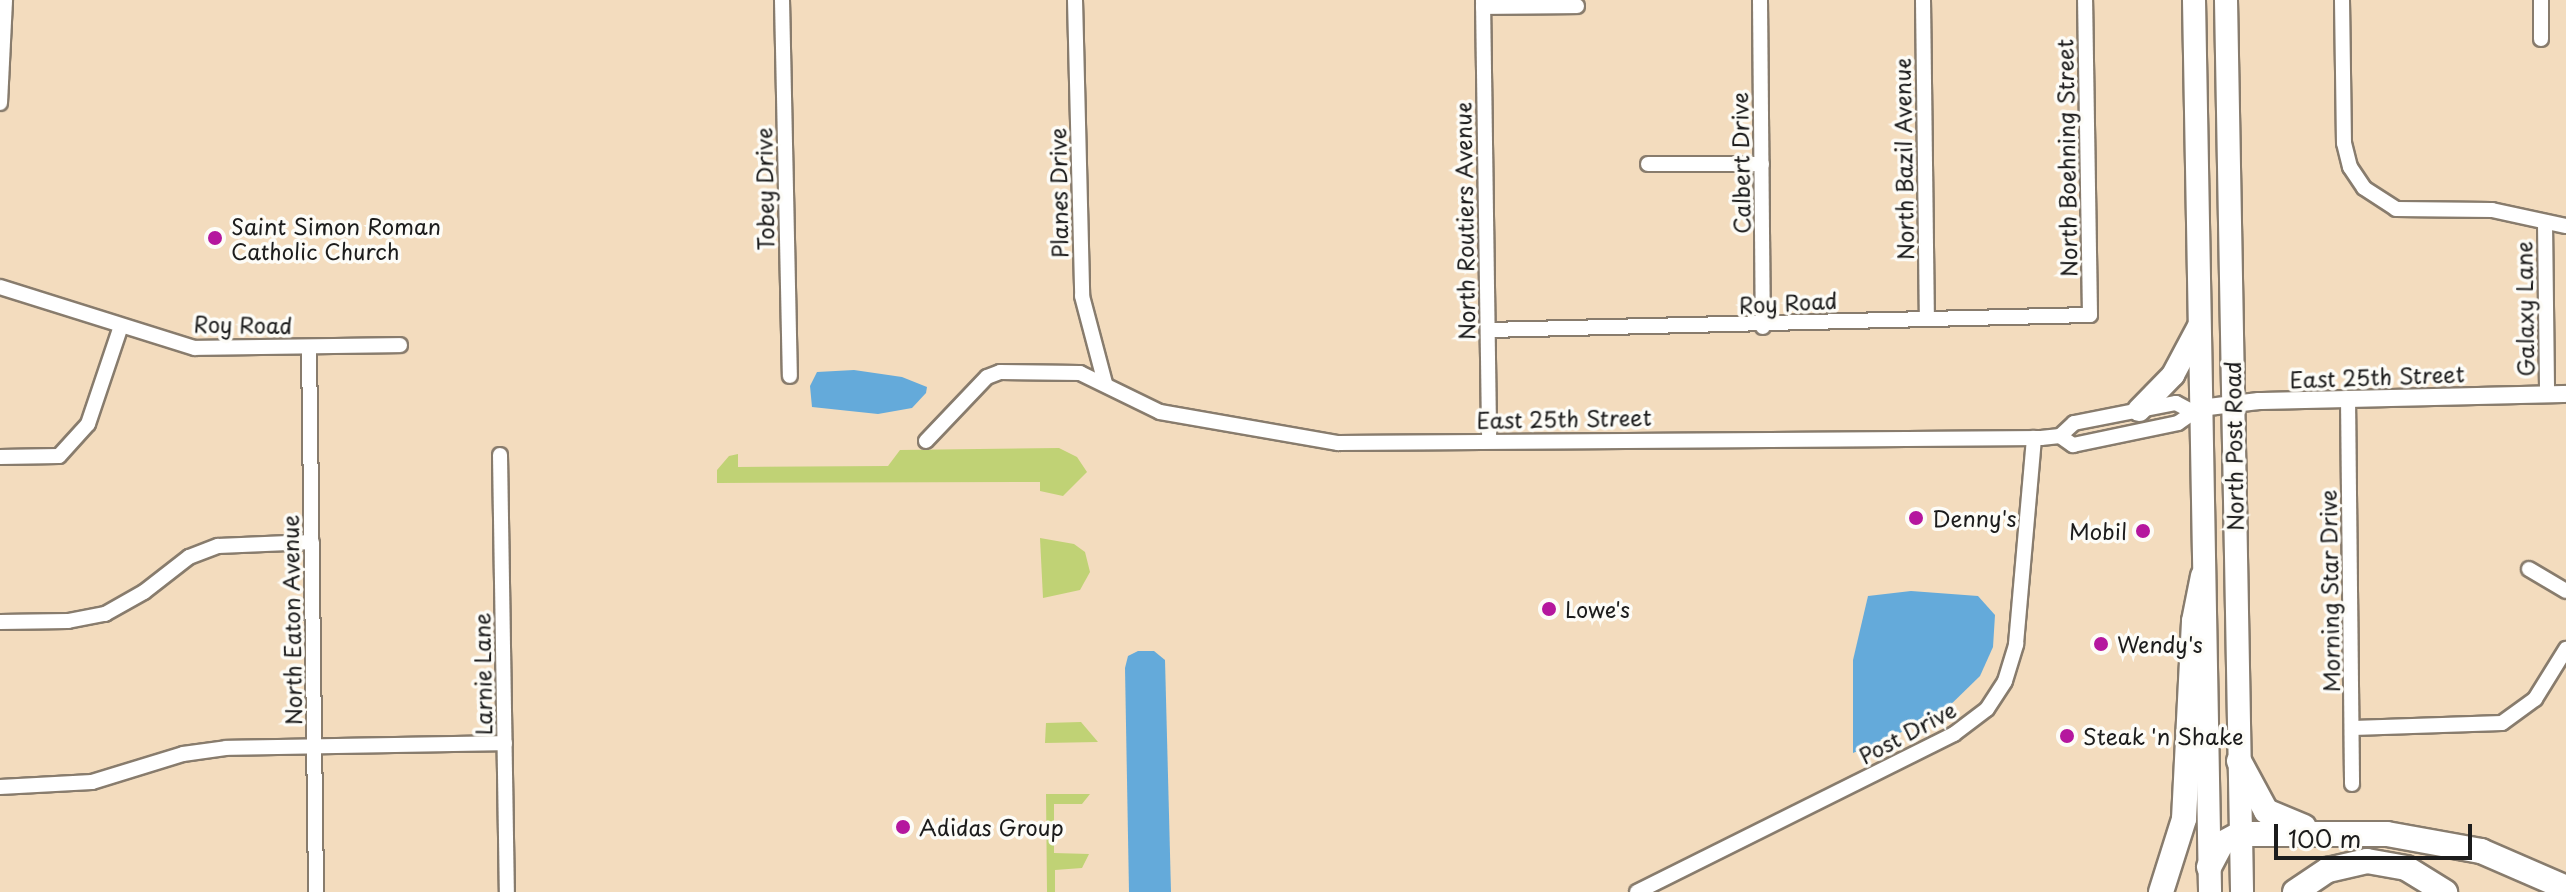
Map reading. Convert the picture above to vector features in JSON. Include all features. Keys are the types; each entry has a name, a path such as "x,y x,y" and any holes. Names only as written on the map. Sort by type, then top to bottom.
{"highway":[{"path":"2161,892 2183,827 2194,621 2203,576"},
{"path":"2239,761 2266,811 2283,822 2334,833"},
{"path":"2209,867 2221,844 2240,834 2334,833 2452,842 2566,888"},
{"path":"2295,892 2328,870 2367,861 2406,868 2445,892"}],"main road":[{"name":"North Post Road","path":"2194,0 2199,325 2196,410 2210,892"},
{"name":"North Post Road","path":"2226,0 2242,892"},
{"path":"2139,410 2173,375 2199,325"}],"street":[{"path":"0,103 5,0"},
{"name":"Tobey Drive","path":"782,0 790,376"},
{"name":"Planes Drive","path":"1075,0 1082,296 1105,383"},
{"name":"Calbert Drive","path":"1760,0 1763,327"},
{"name":"North Bazil Avenue","path":"1923,0 1927,317"},
{"name":"North Boehning Street","path":"2085,0 2090,315"},
{"path":"2342,0 2344,143 2350,167 2364,188 2396,209 2492,210 2566,226"},
{"path":"2541,0 2541,39"},
{"path":"1483,3 1577,6"},
{"name":"North Routiers Avenue","path":"1483,3 1489,441"},
{"path":"1648,164 1762,164"},
{"name":"Galaxy Lane","path":"2545,223 2547,394"},
{"name":"Roy Road","path":"0,287 195,348 400,345"},
{"name":"Roy Road","path":"1488,330 1763,327 1927,317 2090,315"},
{"path":"0,457 59,456 88,424 121,326"},
{"name":"North Eaton Avenue","path":"309,347 316,892"},
{"name":"East 25th Street","path":"926,441 997,373 1080,373 1160,412 1327,442 2034,438 2060,436 2074,423 2176,403 2196,410"},
{"name":"East 25th Street","path":"2060,436 2073,445 2178,423 2196,410 2232,403 2566,394"},
{"name":"Morning Star Drive","path":"2348,398 2352,784"},
{"name":"Post Drive","path":"1637,892 1954,734 1987,709 2005,681 2016,644 2034,438"},
{"name":"Larnie Lane","path":"500,455 507,892"},
{"path":"0,622 68,621 105,614 144,592 189,557 218,546 312,542"},
{"path":"2529,569 2566,591"},
{"path":"2353,728 2486,726 2512,718 2535,699 2566,649"},
{"path":"0,787 98,781 183,754 226,748 505,743"}],"green space":[{"path":"1059,448 1077,457 1087,472 1063,496 1040,491 1040,482 717,483 717,470 729,456 738,454 738,467 888,466 900,450"},
{"path":"1040,538 1074,544 1085,552 1090,572 1080,590 1043,598"},
{"path":"1081,722 1098,742 1045,743 1046,723"},
{"path":"1046,794 1090,794 1082,804 1054,804 1054,853 1089,854 1082,868 1055,870 1055,892 1047,892"}],"water":[{"path":"854,370 902,377 927,387 926,393 912,408 878,414 812,407 810,386 817,372"},
{"path":"1911,591 1978,596 1995,615 1993,647 1980,676 1939,716 1853,753 1853,660 1868,596"},
{"path":"1138,651 1154,651 1165,660 1171,892 1129,892 1125,668 1128,656"}],"place":[{"name":"Saint Simon Roman Catholic Church","path":"215,238"},
{"name":"Denny's","path":"1916,518"},
{"name":"Mobil","path":"2143,531"},
{"name":"Lowe's","path":"1549,609"},
{"name":"Wendy's","path":"2101,644"},
{"name":"Steak 'n Shake","path":"2067,736"},
{"name":"Adidas Group","path":"903,827"}]}
